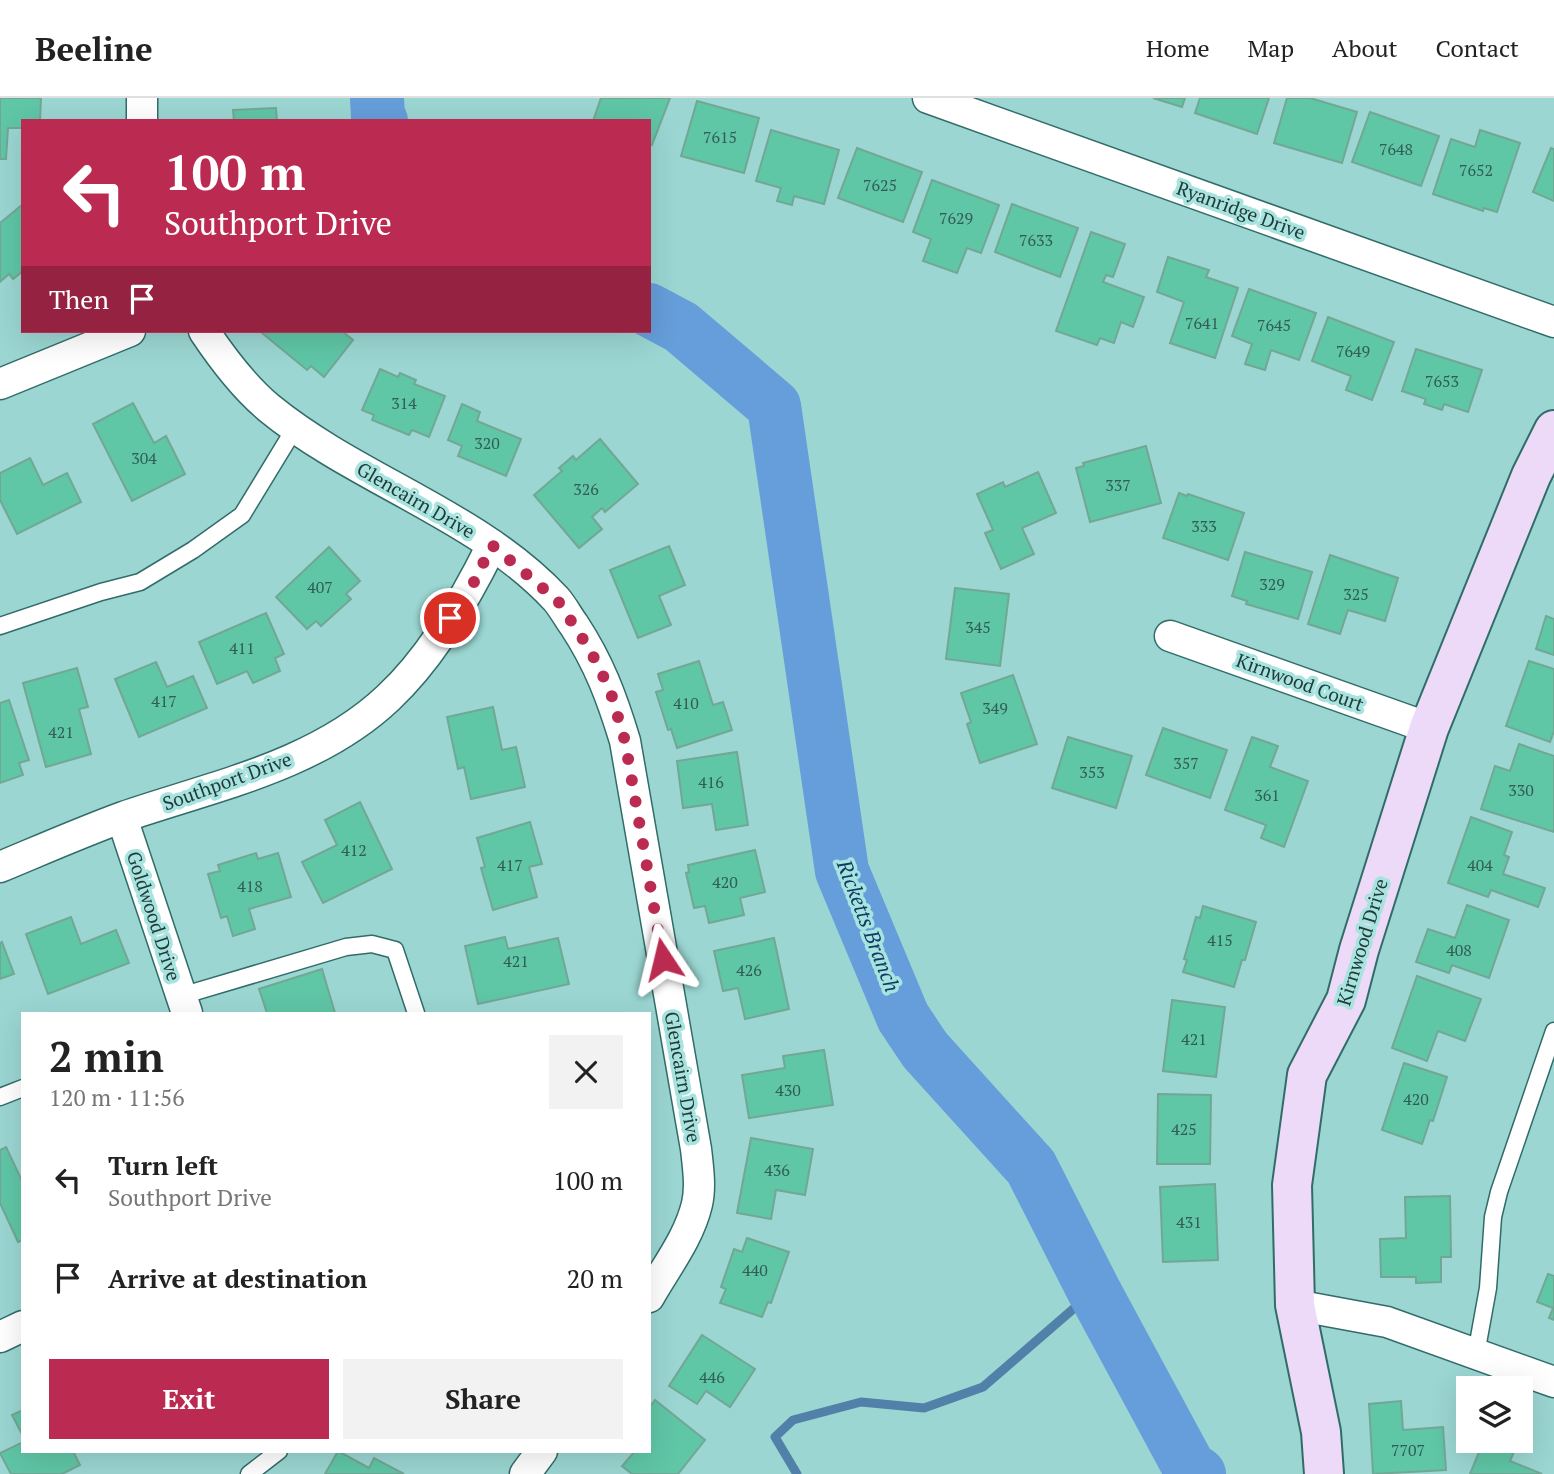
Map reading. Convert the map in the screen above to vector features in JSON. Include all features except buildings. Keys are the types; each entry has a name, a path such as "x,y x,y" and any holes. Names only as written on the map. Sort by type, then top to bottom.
{"street":[{"path":"142,98 142,119"},
{"name":"Ryanridge Drive","path":"928,98 1554,322"},
{"path":"0,384 125,333"},
{"name":"Glencairn Drive","path":"206,333 237,375 267,407 312,440 492,545 558,601 590,650 610,690 625,741 698,1172 697,1202 688,1230 651,1294"},
{"name":"Kirnwood Drive","path":"1324,1474 1321,1432 1295,1305 1292,1185 1307,1075 1346,1000 1359,950 1429,728 1531,476 1554,430"},
{"name":"Southport Drive","path":"0,867 122,818 257,774 337,736 387,699 406,679 439,636 474,582 492,545"},
{"name":"Kirnwood Court","path":"1170,636 1429,728"},
{"name":"Goldwood Drive","path":"122,818 184,1005"},
{"path":"1295,1305 1387,1322 1554,1382"},
{"path":"0,1337 21,1327"},
{"path":"525,1474 541,1453"}],"lane":[{"path":"0,626 101,592 140,582 193,550 242,515 295,428"},
{"path":"184,1005 346,947 372,944 395,950 416,1012"},
{"path":"1476,1354 1488,1288 1493,1217 1499,1192 1554,1031"},
{"path":"0,1097 21,1089"},
{"path":"249,1474 276,1453"}],"waterway":[{"name":"Ricketts Branch","path":"377,98 380,119"},
{"name":"Ricketts Branch","path":"651,311 681,327 774,406 842,871 903,1017 925,1050 1031,1167 1189,1467 1199,1474"},
{"path":"797,1474 775,1437 793,1420 861,1402 924,1408 983,1387 1094,1291"}],"route":[{"path":"450,618 474,582 492,545 558,601 590,650 610,690 625,741 663,959"}]}
